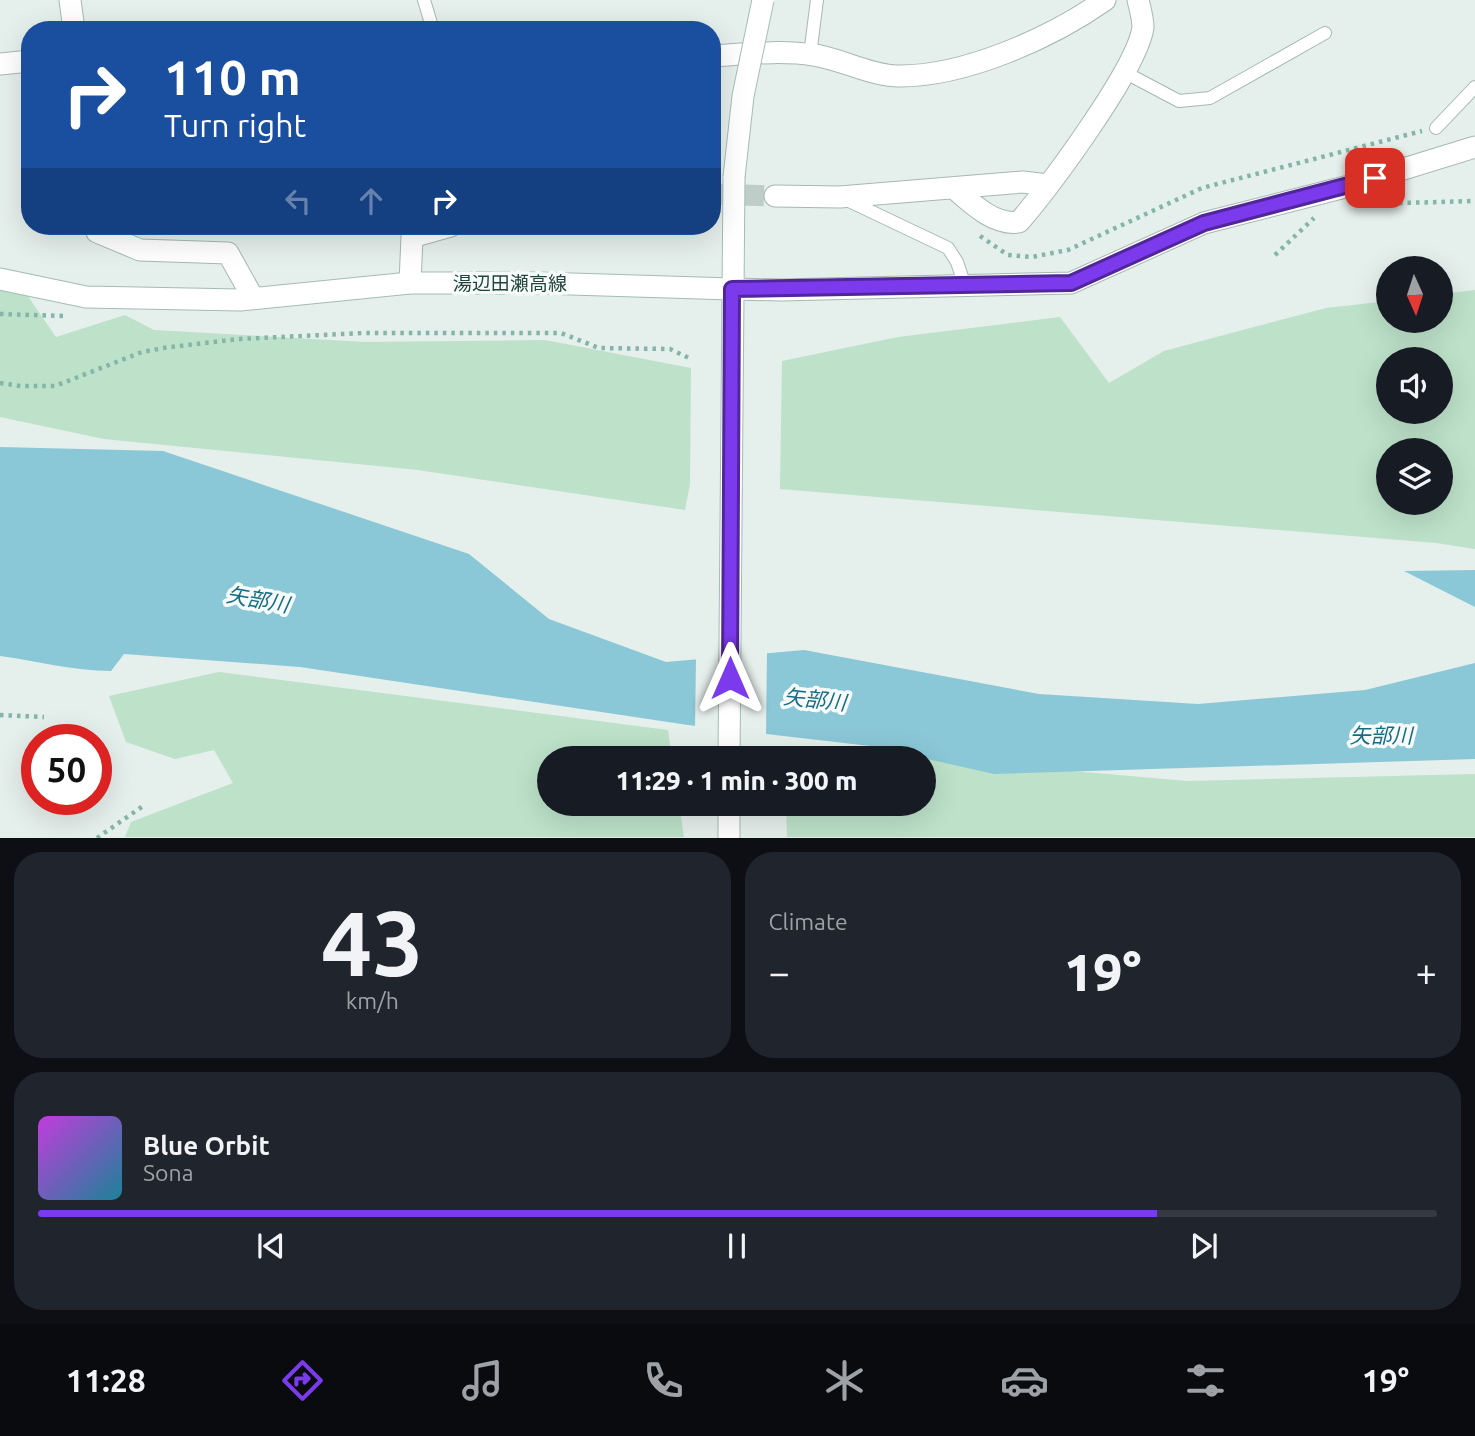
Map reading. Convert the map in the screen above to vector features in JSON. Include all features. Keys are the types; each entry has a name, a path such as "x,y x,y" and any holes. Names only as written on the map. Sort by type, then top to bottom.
{"street":[{"path":"70,0 73,21"},
{"path":"729,746 734,177 743,96 763,0"},
{"path":"721,55 783,52 810,55 894,76 937,74 1016,47 1081,17 1105,0"},
{"path":"955,189 975,207 1008,223 1019,222 1048,185 1124,72 1143,27 1138,0"},
{"path":"0,64 21,62"},
{"name":"湯辺田瀬高線","path":"0,279 86,297 253,298 410,283 539,283 732,289 1071,283 1204,223 1345,187 1475,147"},
{"path":"775,196 840,197 1023,182 1048,185"},
{"path":"104,235 140,250 228,253 253,298"},
{"path":"410,283 412,237 419,235"},
{"path":"729,816 729,838"}],"lane":[{"path":"424,0 430,21"},
{"path":"810,55 817,0"},
{"path":"1124,72 1178,101 1210,98 1325,33"},
{"path":"1436,128 1475,87"},
{"path":"840,197 948,248 957,262 965,286"}],"path":[{"path":"972,228 987,244 1008,255 1032,257 1068,250 1202,188 1436,128"},
{"path":"1357,204 1475,201"},
{"path":"1275,255 1292,236 1323,211"},
{"path":"0,383 55,386 142,352 163,348 238,339 364,333 561,333 599,348 670,349 691,359"},
{"path":"0,715 44,717"},
{"path":"97,838 143,806"}],"green space":[{"path":"0,289 25,292 56,337 125,315 154,330 365,342 545,340 691,368 690,484 685,510 418,470 104,439 0,417"},
{"path":"1475,290 1475,549 1436,543 780,489 782,361 898,337 1060,317 1109,383 1164,351 1326,308 1376,302 1376,333 1453,333 1453,293"},
{"path":"219,672 668,730 670,746 537,746 537,816 681,816 684,837 125,837 131,822 233,783 214,750 175,759 126,742 109,696"},
{"path":"936,759 1187,781 1475,774 1475,837 787,837 786,816 936,816"}],"water":[{"name":"矢部川","path":"0,447 163,451 469,554 549,619 666,662 804,650 1039,694 1198,704 1365,690 1475,663 1475,759 994,774 936,761 936,746 870,746 688,725 300,667 124,654 111,671 97,671 0,656"},
{"path":"1475,570 1475,607 1404,571"}],"pier":[{"path":"767,650 766,736 695,729 696,656"}],"tunnel":[{"path":"721,194 775,196"}],"route":[{"path":"730,678 732,289 1071,283 1143,248 1204,223 1375,178"}]}
